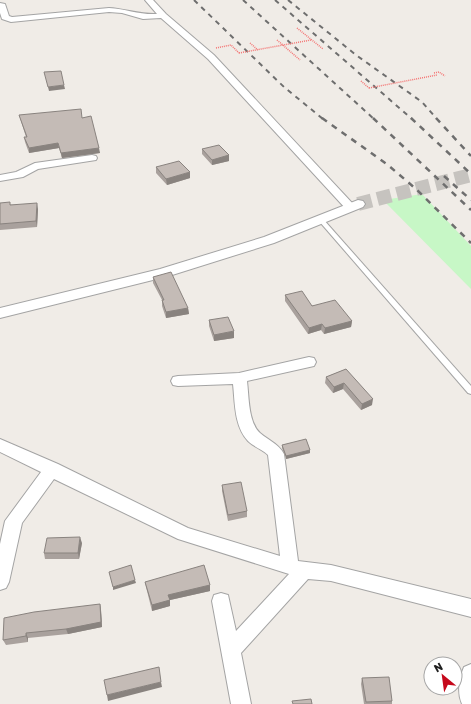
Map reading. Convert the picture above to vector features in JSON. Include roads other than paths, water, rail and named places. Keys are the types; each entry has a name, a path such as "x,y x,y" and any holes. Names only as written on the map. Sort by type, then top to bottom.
{"street":[{"path":"0,313 164,273 269,240 354,206 211,58 163,16 149,0"},
{"path":"0,5 2,6 5,17 11,20 109,10 123,11 143,17 163,16"},
{"path":"0,178 19,176 35,166 92,158"},
{"path":"178,381 240,378 309,362"},
{"path":"230,651 297,568 276,454 272,447 255,438 249,432 244,416 240,378"},
{"path":"0,445 184,534 297,568 331,573 471,608"},
{"path":"0,582 14,521 52,469"},
{"path":"221,601 241,704"},
{"path":"471,674 469,696 471,702"}],"lane":[{"path":"321,220 471,391"}],"tunnel":[{"path":"358,204 471,175"}],"railway":[{"path":"194,0 284,87 323,119"},
{"path":"243,0 374,119"},
{"path":"275,0 412,119"},
{"path":"288,0 356,55 422,102 437,119"},
{"path":"322,118 388,165 416,189 471,243"},
{"path":"373,118 471,210"},
{"path":"411,118 471,174"},
{"path":"436,118 471,156"},
{"path":"444,176 471,200"}]}
